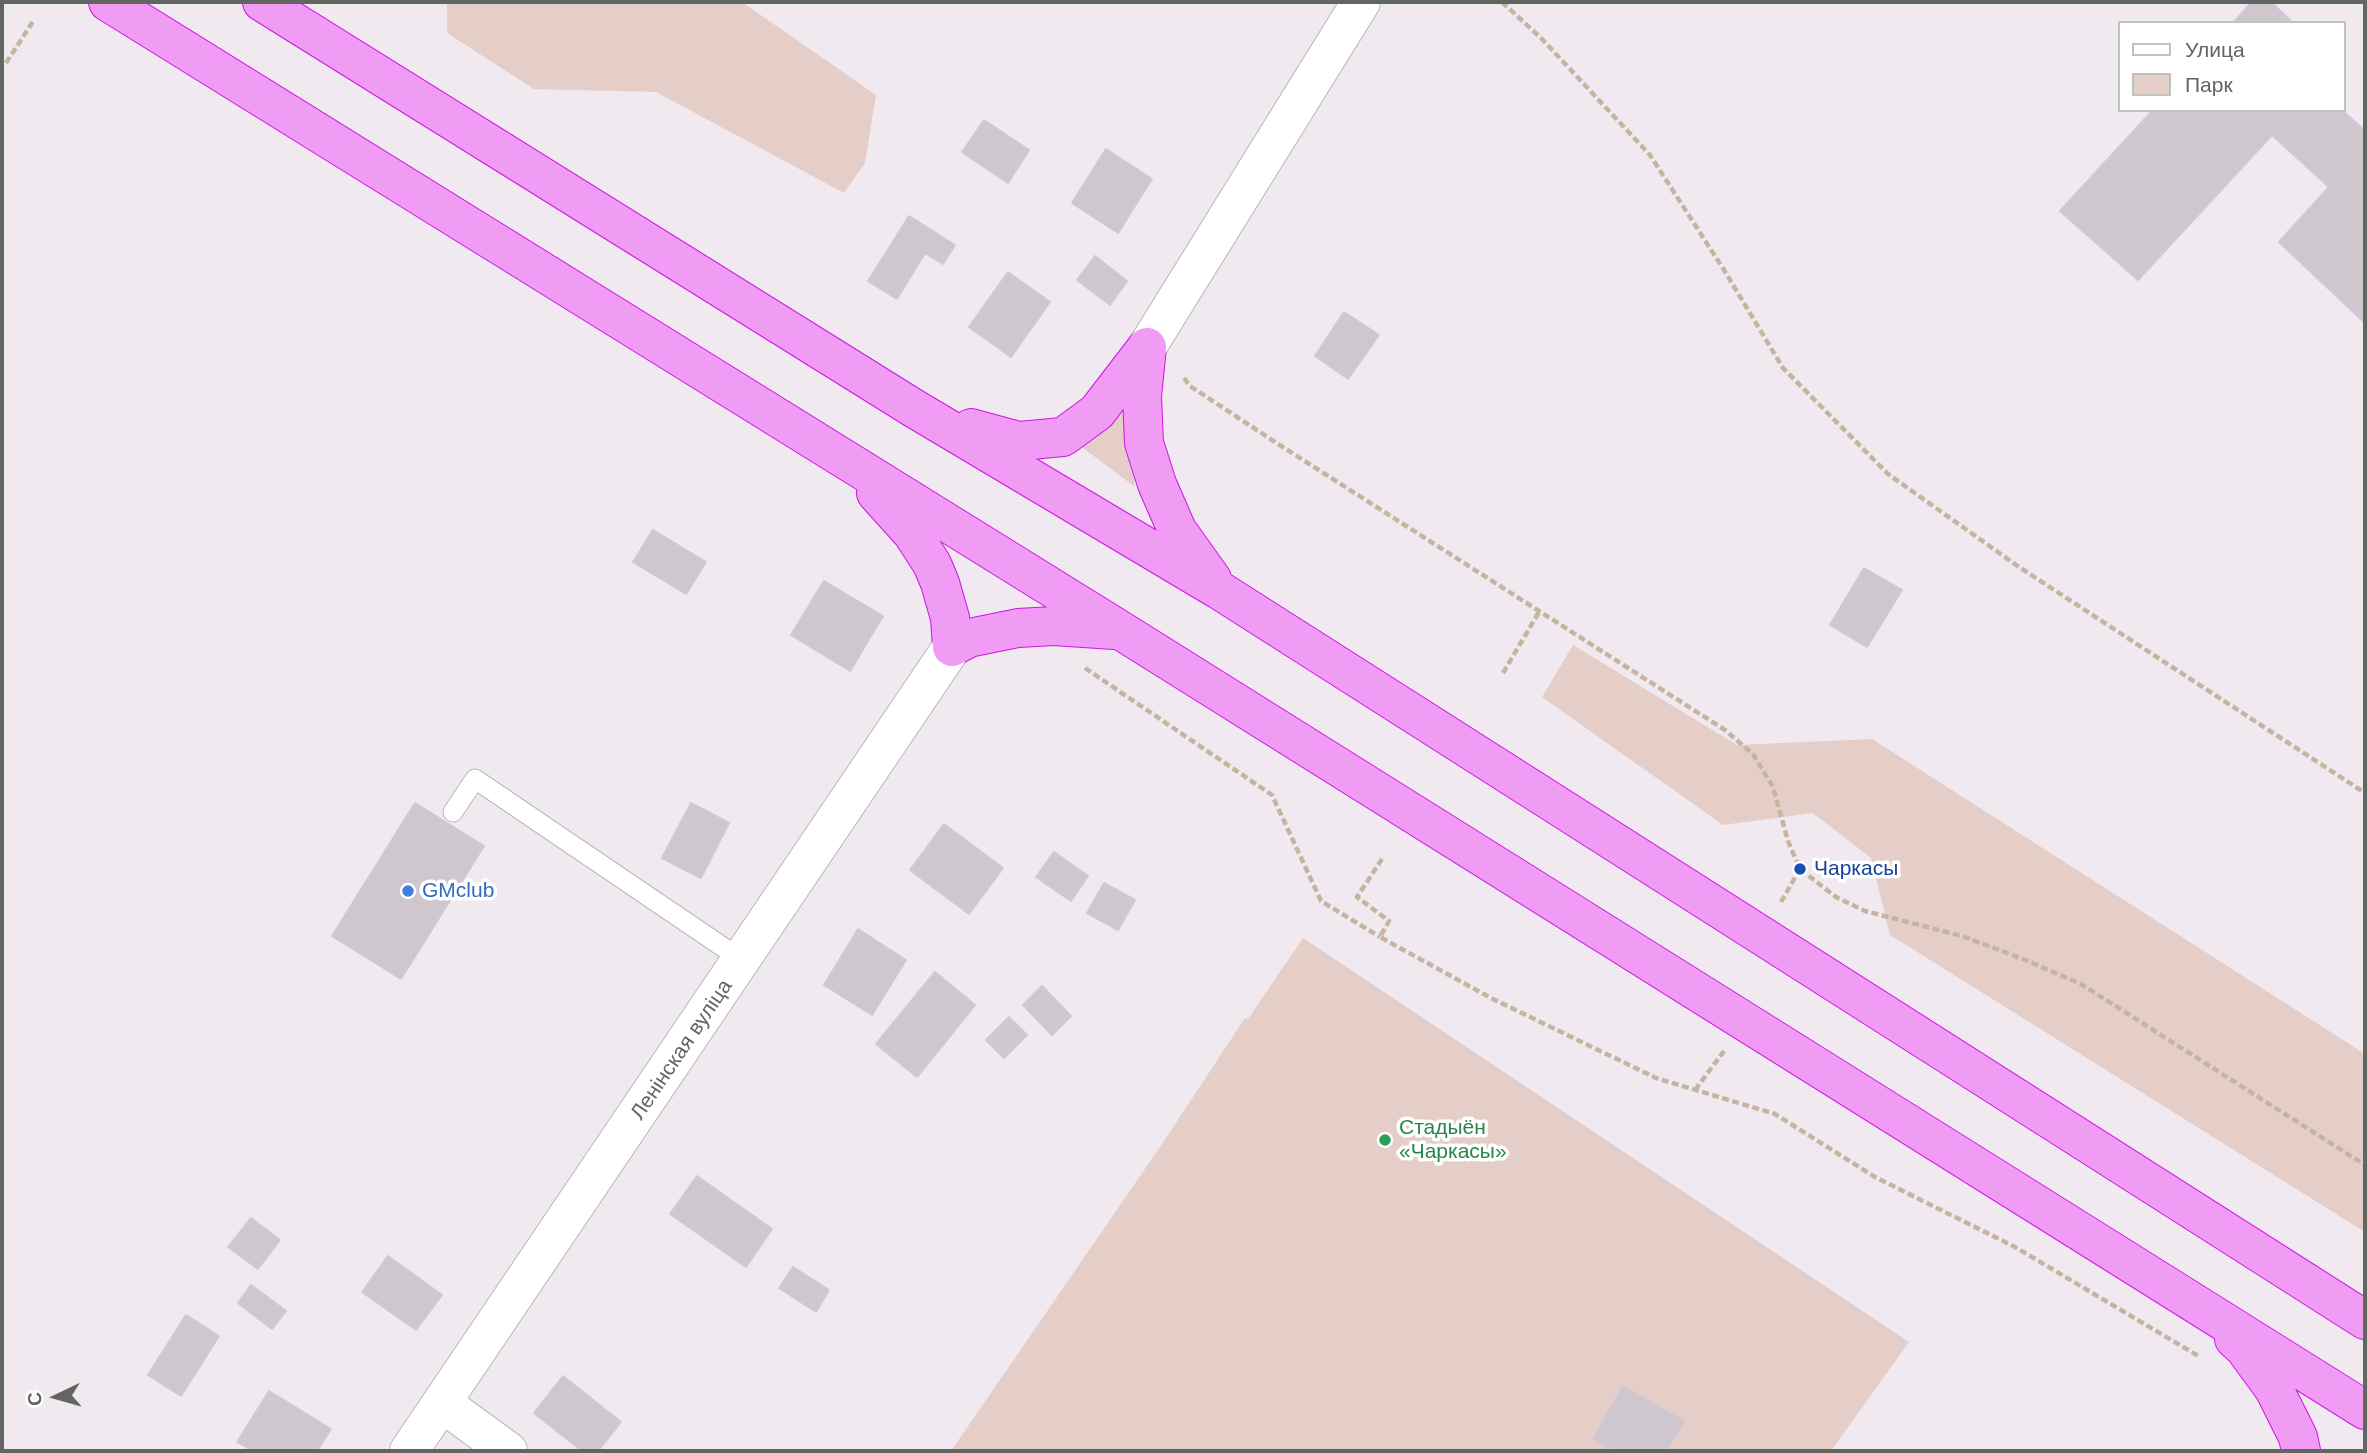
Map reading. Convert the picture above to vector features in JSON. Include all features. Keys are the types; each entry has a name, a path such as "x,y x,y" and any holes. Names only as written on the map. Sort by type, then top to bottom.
{"highway":[{"path":"108,2 1120,630 2365,1410"},
{"path":"262,2 915,409 1219,590 2365,1320"},
{"path":"915,409 1019,441 1063,437 1097,412 1147,347"},
{"path":"1147,347 1142,396 1143,443 1177,530 1219,590"},
{"path":"841,456 912,533 932,564 950,618 952,647 969,638 1018,628 1054,626 1120,630"},
{"path":"2203,1308 2244,1348 2274,1389 2298,1437 2301,1451"}],"street":[{"path":"1147,347 1361,2"},
{"name":"Ленінская вуліца","path":"409,1451 952,647"},
{"path":"442,1403 509,1451"}],"lane":[{"path":"453,812 475,779 742,960"}],"path":[{"path":"1502,2 1542,39 1650,155 1783,368 1888,474 2019,566 2365,793"},
{"path":"6,63 34,20"},
{"path":"1178,371 1190,386 1725,730 1753,754 1773,787 1788,841 1800,869 1836,897 1865,911 1962,936 2081,984 2365,1165"},
{"path":"1503,673 1539,611"},
{"path":"1084,668 1272,795 1321,901 1491,998 1656,1078 1775,1114 1875,1177 2015,1247 2211,1363"},
{"path":"1380,937 1389,921 1357,897 1382,859"},
{"path":"1695,1090 1746,1022"}],"green space":[{"path":"447,2 742,2 876,95 865,163 844,193 656,92 534,89 447,33"},
{"path":"1126,411 1135,487 1079,445"},
{"path":"1573,645 1737,745 1872,739 2365,1054 2365,1232 1890,935 1871,858 1813,813 1723,825 1542,697"},
{"name":"Стадыён «Чаркасы»","path":"1303,938 1909,1342 1831,1451 951,1451 1160,1147 1245,1018 1248,1019"}],"building":[{"path":"2252,2 2271,2 2291,21 2235,21"},
{"path":"2151,112 2344,112 2365,131 2365,323 2279,242 2329,187 2272,135 2138,280 2060,211"},
{"path":"984,120 1029,150 1008,183 962,152"},
{"path":"1106,149 1152,179 1118,233 1072,203"},
{"path":"909,216 955,245 943,264 925,253 897,299 868,281"},
{"path":"1095,256 1127,281 1110,305 1077,280"},
{"path":"1008,272 1050,302 1011,357 969,327"},
{"path":"1344,312 1379,335 1348,379 1315,356"},
{"path":"653,530 706,562 686,594 633,562"},
{"path":"1864,568 1902,590 1867,647 1830,625"},
{"path":"824,581 883,616 850,671 791,635"},
{"name":"GMclub","path":"415,803 484,846 401,979 332,936"},
{"path":"691,803 729,823 701,878 662,858"},
{"path":"944,824 1003,868 969,914 910,870"},
{"path":"1054,852 1088,876 1071,901 1036,877"},
{"path":"1104,883 1135,900 1118,930 1087,913"},
{"path":"858,929 906,960 872,1015 824,985"},
{"path":"935,972 975,1005 917,1077 876,1044"},
{"path":"1042,986 1071,1016 1052,1035 1023,1005"},
{"path":"1009,1017 1027,1035 1004,1058 986,1040"},
{"path":"697,1176 772,1229 746,1267 670,1214"},
{"path":"251,1218 280,1240 258,1269 228,1247"},
{"path":"388,1256 442,1295 416,1330 362,1292"},
{"path":"793,1267 829,1290 816,1312 779,1288"},
{"path":"251,1285 286,1311 272,1329 238,1303"},
{"path":"186,1315 219,1336 181,1396 148,1375"},
{"path":"563,1376 621,1422 598,1451 582,1451 534,1413"},
{"path":"1623,1386 1684,1421 1666,1451 1614,1451 1593,1439"},
{"path":"269,1391 331,1429 317,1451 253,1451 237,1442"}],"place":[{"name":"Чаркасы","path":"1800,869"},
{"name":"GMclub","path":"408,891"},
{"name":"Стадыён «Чаркасы»","path":"1385,1140"}]}
